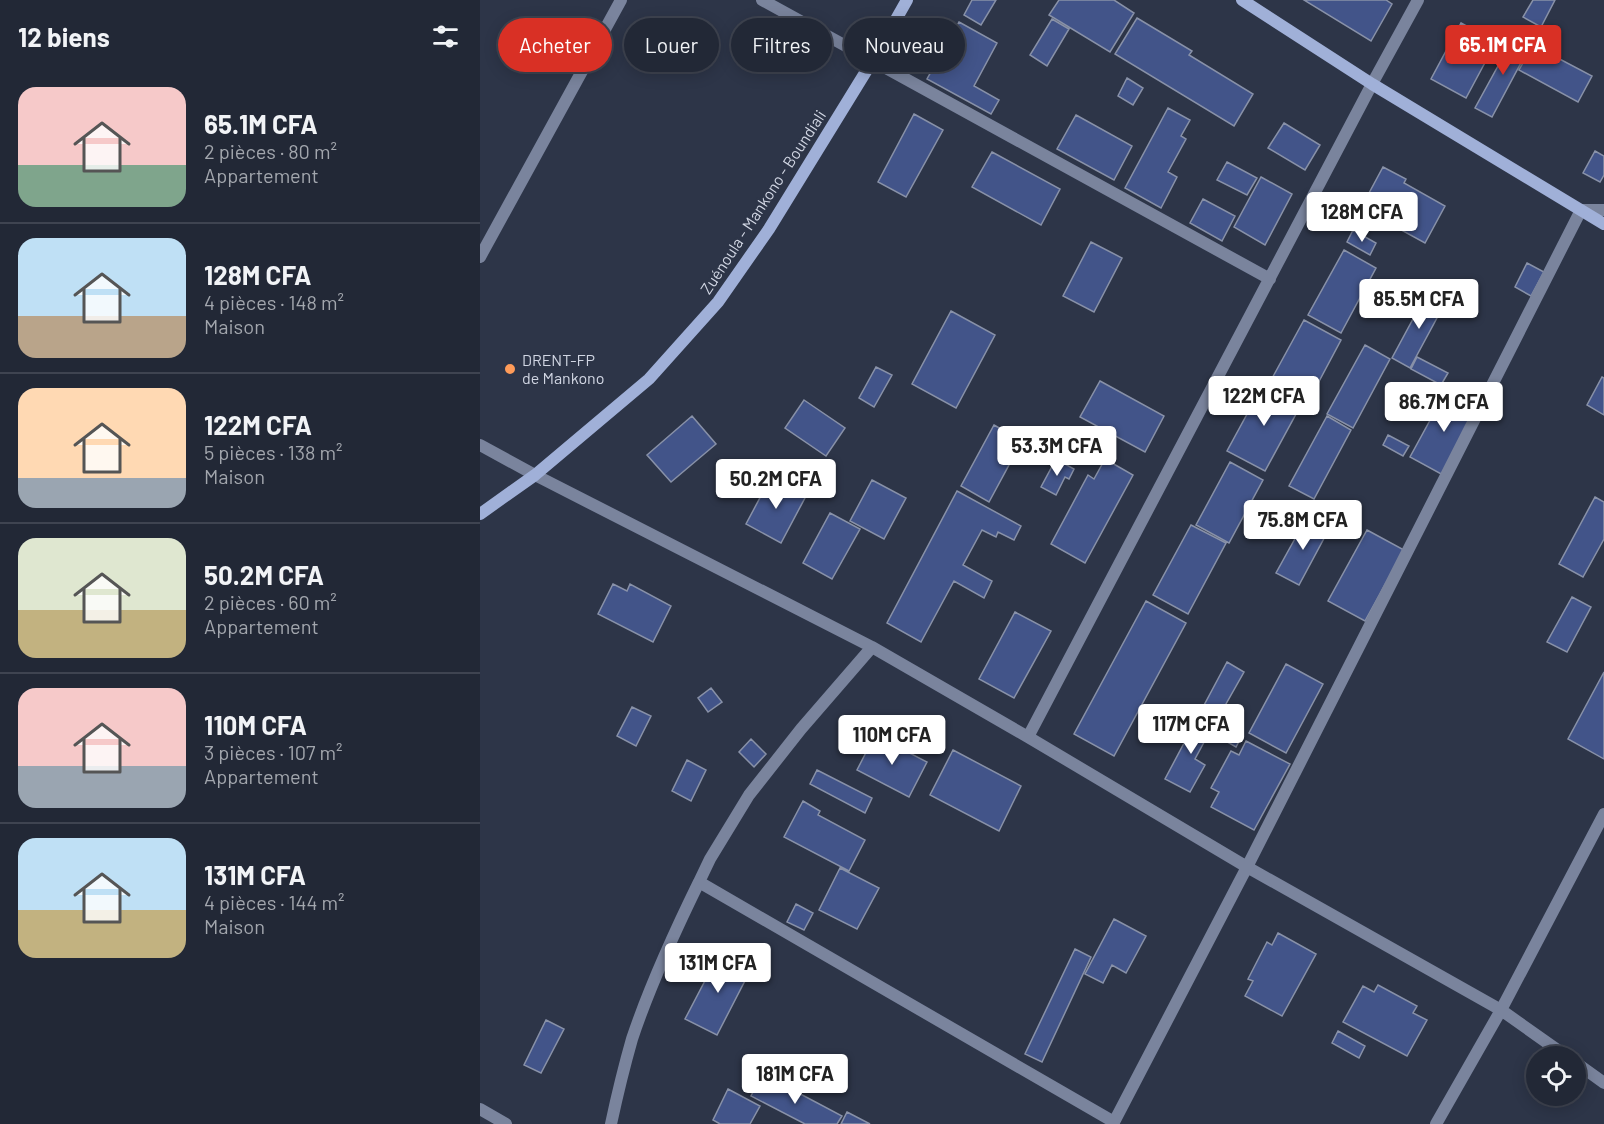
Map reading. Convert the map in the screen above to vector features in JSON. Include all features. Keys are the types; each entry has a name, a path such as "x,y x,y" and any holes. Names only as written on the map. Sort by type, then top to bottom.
{"main road":[{"name":"Zuénoula - Mankono - Boundiali","path":"897,18 907,0"},
{"path":"1242,0 1372,84 1604,224"},
{"name":"Zuénoula - Mankono - Boundiali","path":"480,514 535,475 649,379 718,302 769,229 866,72"}],"street":[{"path":"480,257 621,0"},
{"path":"762,0 844,44"},
{"path":"1028,737 1418,0"},
{"path":"895,72 1270,279"},
{"path":"699,882 1114,1123 1247,867 1581,210 1604,210"},
{"path":"480,445 872,647 1247,867 1501,1010 1552,1046"},
{"path":"611,1124 633,1038 676,928 710,859 749,795 801,729 872,647"},
{"path":"1436,1124 1501,1010 1604,814"},
{"path":"1586,1070 1604,1083"},
{"path":"480,1109 506,1124"}],"building":[{"path":"972,0 996,0 981,25 964,15"},
{"path":"1059,0 1114,0 1134,13 1110,52 1049,15"},
{"path":"1304,0 1386,0 1392,4 1371,41"},
{"path":"1533,0 1555,0 1541,27 1523,17"},
{"path":"1137,18 1192,51 1189,55 1253,94 1234,126 1115,54"},
{"path":"1052,19 1069,29 1047,66 1030,55"},
{"path":"1461,23 1496,42 1466,98 1431,79"},
{"path":"965,25 997,43 974,86 999,100 991,114 927,79 931,72 965,72"},
{"path":"1515,35 1531,44 1492,117 1475,108"},
{"path":"1533,45 1592,76 1578,102 1519,70"},
{"path":"1127,78 1143,88 1133,105 1118,96"},
{"path":"1168,108 1190,120 1181,136 1186,139 1168,172 1177,177 1161,208 1125,188"},
{"path":"914,114 943,130 906,197 878,182"},
{"path":"1076,115 1132,146 1114,180 1057,149"},
{"path":"1284,123 1320,145 1305,170 1268,148"},
{"path":"1595,151 1604,156 1604,175 1600,182 1583,173"},
{"path":"992,152 1060,189 1041,225 972,187"},
{"path":"1227,162 1257,178 1247,195 1217,180"},
{"path":"1383,167 1406,179 1404,183 1445,206 1425,243 1361,208"},
{"path":"1261,177 1292,194 1265,245 1234,227"},
{"path":"1203,199 1235,216 1222,241 1190,223"},
{"path":"1338,202 1356,213 1350,224 1331,214"},
{"path":"1353,230 1376,243 1370,255 1347,242"},
{"path":"1091,242 1122,258 1094,312 1063,296"},
{"path":"1344,250 1376,268 1341,333 1308,315"},
{"path":"1527,263 1544,272 1531,296 1515,287"},
{"path":"1427,293 1445,303 1410,368 1392,358"},
{"path":"951,311 995,335 956,408 912,384"},
{"path":"1304,320 1341,340 1308,402 1270,382"},
{"path":"1365,345 1390,359 1353,428 1327,414"},
{"path":"1417,357 1448,373 1441,385 1411,369"},
{"path":"876,367 892,375 874,407 859,398"},
{"path":"1602,377 1604,378 1604,415 1587,405"},
{"path":"1100,381 1164,416 1145,452 1080,417"},
{"path":"1264,383 1302,403 1265,471 1227,451"},
{"path":"1446,391 1479,409 1443,475 1410,457"},
{"path":"804,400 845,428 826,456 785,428"},
{"path":"692,416 716,444 671,482 647,455"},
{"path":"1327,416 1351,430 1314,499 1289,486"},
{"path":"994,425 1022,441 989,502 961,486"},
{"path":"1388,435 1409,446 1403,456 1383,445"},
{"path":"1056,459 1074,469 1069,479 1065,477 1056,495 1041,487"},
{"path":"1105,459 1133,475 1085,563 1051,544 1088,475 1094,479"},
{"path":"1230,462 1263,480 1229,543 1196,525"},
{"path":"771,477 806,496 781,543 746,524"},
{"path":"872,480 906,498 884,539 850,521"},
{"path":"957,491 1021,526 1014,540 998,532 996,537 982,530 963,565 992,581 984,598 954,581 921,642 887,623"},
{"path":"1595,497 1604,502 1604,539 1583,577 1559,564"},
{"path":"830,513 860,529 832,579 803,563"},
{"path":"1307,517 1329,529 1299,585 1276,573"},
{"path":"1191,525 1226,543 1188,614 1153,595"},
{"path":"1367,530 1404,550 1365,621 1328,601"},
{"path":"613,584 627,591 630,584 671,606 653,642 598,614"},
{"path":"1572,597 1591,607 1567,652 1547,642"},
{"path":"1146,601 1186,623 1114,756 1074,734"},
{"path":"1015,612 1051,631 1014,698 979,679"},
{"path":"1227,662 1244,672 1218,718 1202,709"},
{"path":"1286,664 1323,684 1286,753 1249,733"},
{"path":"1604,672 1604,759 1568,739"},
{"path":"711,688 722,702 708,712 698,698"},
{"path":"632,707 651,716 636,746 617,736"},
{"path":"1201,711 1216,720 1195,759 1205,765 1190,792 1165,779"},
{"path":"1223,722 1243,734 1236,747 1215,735"},
{"path":"875,735 927,762 909,797 857,770"},
{"path":"751,739 766,754 754,767 739,752"},
{"path":"1246,741 1290,764 1254,830 1211,807 1219,792 1211,788 1231,751 1239,755"},
{"path":"953,750 1021,786 999,831 930,795"},
{"path":"687,760 706,770 691,801 672,791"},
{"path":"817,770 872,798 865,813 810,784"},
{"path":"803,801 820,811 818,815 865,840 849,871 784,837"},
{"path":"840,868 879,888 857,929 819,910"},
{"path":"796,904 813,913 804,930 787,922"},
{"path":"1114,919 1146,936 1126,973 1112,965 1103,983 1085,974"},
{"path":"1278,933 1316,954 1282,1016 1245,996 1253,981 1248,979 1267,942 1272,945"},
{"path":"1075,949 1091,957 1042,1062 1025,1054"},
{"path":"720,952 751,969 717,1035 685,1019"},
{"path":"1378,985 1417,1006 1413,1013 1427,1020 1407,1056 1343,1022 1363,986 1374,992"},
{"path":"546,1020 564,1029 541,1073 524,1065"},
{"path":"1338,1031 1365,1046 1359,1058 1332,1043"},
{"path":"774,1080 842,1116 837,1124 805,1124 751,1096 758,1082 770,1088"},
{"path":"728,1089 760,1106 750,1124 720,1124 713,1120"},
{"path":"847,1112 870,1124 841,1124"}],"place":[{"name":"DRENT-FP de Mankono","path":"510,369"}]}
